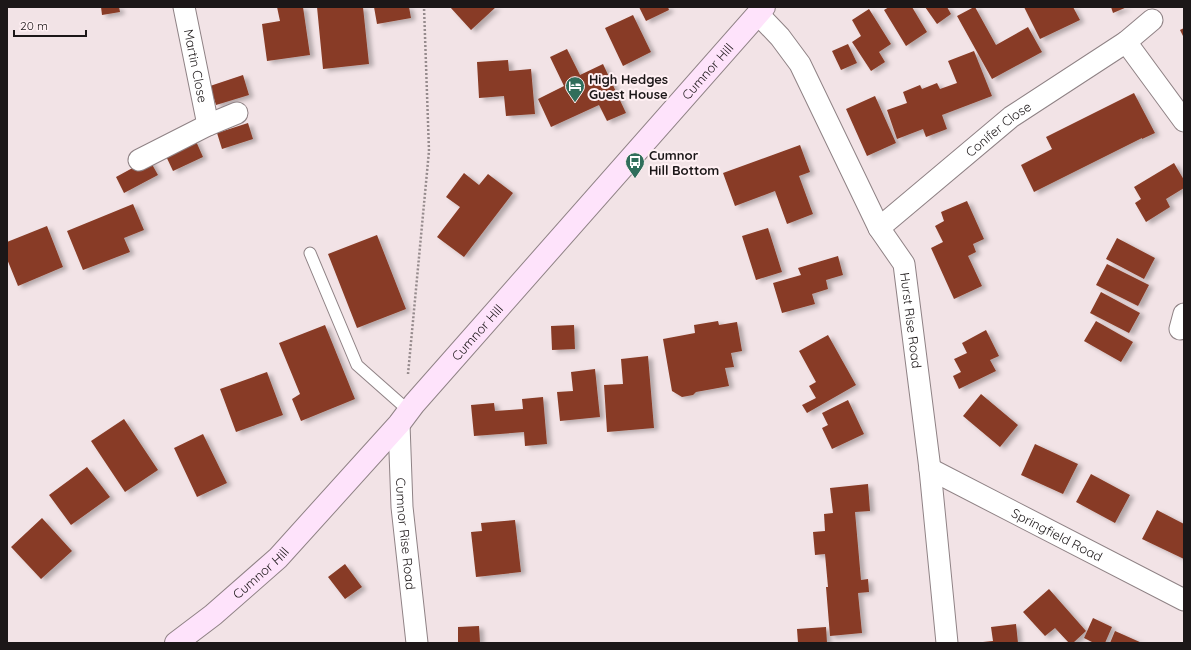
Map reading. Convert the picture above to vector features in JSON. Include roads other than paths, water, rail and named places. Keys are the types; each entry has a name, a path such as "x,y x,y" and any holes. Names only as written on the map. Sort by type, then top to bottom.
{"street":[{"name":"Martin Close","path":"184,7 208,125"},
{"name":"Hurst Rise Road","path":"761,10 800,64 879,228 904,264 930,469 947,643"},
{"name":"Cumnor Hill","path":"176,643 213,614 278,558 761,10"},
{"name":"Conifer Close","path":"879,228 1011,118 1126,42 1152,20"},
{"path":"1126,42 1184,121"},
{"path":"139,160 208,125 237,114"},
{"name":"Cumnor Rise Road","path":"407,413 402,507 417,643"},
{"name":"Springfield Road","path":"930,469 1184,600"}],"lane":[{"path":"310,253 357,365 407,413"}],"place":[{"name":"High Hedges Guest House","path":"575,103"},
{"name":"Cumnor Hill Bottom","path":"635,179"}]}
